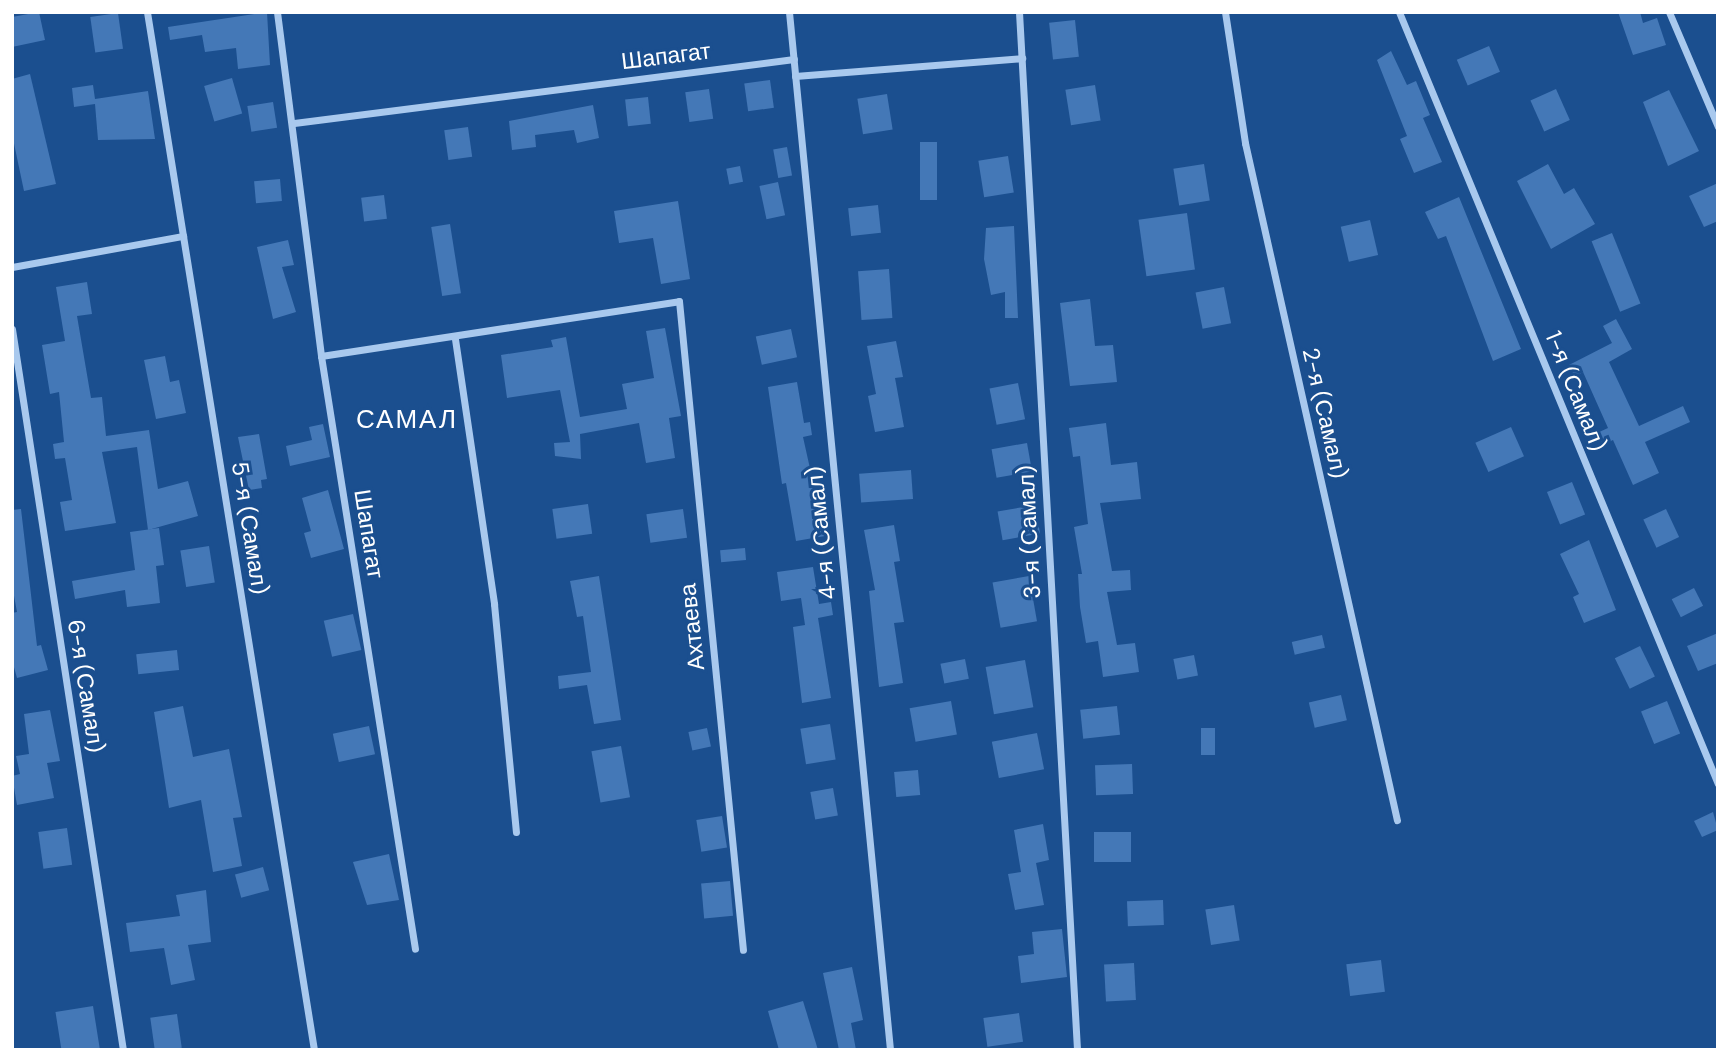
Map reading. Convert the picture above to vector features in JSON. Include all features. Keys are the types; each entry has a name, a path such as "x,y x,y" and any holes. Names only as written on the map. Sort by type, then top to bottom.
{"street":[{"name":"5-я (Самал)","path":"147,12 314,1050"},
{"name":"Шапагат","path":"277,12 321,356 415,950"},
{"name":"4-я (Самал)","path":"789,12 890,1050"},
{"name":"3-я (Самал)","path":"1019,12 1077,1050"},
{"name":"2-я (Самал)","path":"1225,12 1245,143 1397,820"},
{"name":"1-я (Самал)","path":"1399,12 1718,784"},
{"path":"1669,12 1718,127"},
{"path":"795,76 1023,58"},
{"name":"Шапагат","path":"293,123 794,59"},
{"path":"12,267 183,236"},
{"name":"Ахтаева","path":"455,339 679,301 743,950"},
{"name":"6-я (Самал)","path":"12,329 123,1050"},
{"path":"321,356 455,339 494,604 516,832"}],"building":[{"path":"39,12 45,40 12,47 12,17"},
{"path":"267,12 270,65 238,69 236,48 205,52 202,35 170,40 168,27"},
{"path":"1618,12 1640,12 1643,23 1657,18 1666,45 1633,55"},
{"path":"118,13 123,49 95,53 90,17"},
{"path":"1075,20 1079,57 1053,60 1049,23"},
{"path":"1489,46 1500,72 1468,85 1457,60"},
{"path":"1391,51 1407,85 1416,81 1430,115 1423,118 1442,162 1414,173 1400,139 1407,136 1377,60"},
{"path":"30,74 56,184 24,191 12,134 12,79"},
{"path":"232,78 242,114 214,122 204,86"},
{"path":"770,80 774,108 748,111 744,84"},
{"path":"93,85 95,99 148,91 155,139 98,140 95,104 74,107 72,88"},
{"path":"1095,85 1101,121 1071,125 1065,90"},
{"path":"709,89 713,119 689,122 685,92"},
{"path":"1556,89 1570,120 1544,131 1530,100"},
{"path":"1669,90 1699,151 1668,166 1643,102"},
{"path":"887,94 893,130 863,134 857,99"},
{"path":"648,97 651,124 628,126 625,99"},
{"path":"273,102 277,128 251,132 247,106"},
{"path":"593,105 599,138 577,143 574,130 535,135 536,147 512,150 509,121"},
{"path":"468,127 472,157 448,160 444,130"},
{"path":"920,142 937,142 937,200 920,200"},
{"path":"787,147 792,176 778,178 773,149"},
{"path":"1008,156 1014,193 984,197 978,161"},
{"path":"1204,164 1210,201 1179,205 1173,169"},
{"path":"1548,164 1564,194 1574,188 1595,224 1551,249 1517,181"},
{"path":"740,166 743,182 729,184 726,169"},
{"path":"280,179 282,201 256,203 254,181"},
{"path":"778,182 785,215 766,219 759,186"},
{"path":"1718,183 1718,221 1704,227 1689,196"},
{"path":"384,195 387,219 364,222 361,198"},
{"path":"1459,197 1521,349 1493,361 1446,236 1438,239 1425,212"},
{"path":"678,201 690,279 661,284 653,238 619,243 614,211"},
{"path":"878,205 881,233 851,236 848,208"},
{"path":"1187,213 1195,269 1146,276 1138,220"},
{"path":"1370,220 1378,255 1349,262 1341,227"},
{"path":"450,224 461,293 442,296 431,227"},
{"path":"1014,226 1018,318 1005,318 1005,292 991,295 984,259 986,228"},
{"path":"1612,233 1640,303 1620,312 1592,241"},
{"path":"288,240 294,265 282,267 296,312 273,319 257,247"},
{"path":"889,269 892,318 861,320 858,271"},
{"path":"87,282 92,314 77,316 91,398 102,397 106,436 149,430 158,489 188,481 198,516 148,530 137,447 102,452 116,523 65,531 60,502 72,500 65,458 55,459 53,444 64,442 59,392 50,394 42,345 65,341 56,287"},
{"path":"1224,287 1231,323 1203,329 1196,293"},
{"path":"1090,299 1095,346 1113,345 1117,382 1070,386 1060,303"},
{"path":"1616,319 1632,349 1609,362 1639,426 1683,406 1690,422 1645,442 1659,473 1633,485 1613,440 1602,445 1597,433 1608,428 1583,372 1575,377 1569,365 1612,343 1603,326"},
{"path":"665,328 681,416 669,418 675,458 646,463 639,423 580,434 581,459 555,456 554,443 570,442 560,390 507,398 501,355 553,347 551,340 566,337 580,417 627,409 622,384 654,378 646,331"},
{"path":"791,329 797,357 762,365 756,336"},
{"path":"896,341 903,377 895,378 904,427 875,432 868,396 876,394 867,346"},
{"path":"165,356 170,382 179,380 186,413 156,419 144,360"},
{"path":"797,382 804,423 810,422 812,435 803,437 825,536 796,541 786,483 782,484 768,387"},
{"path":"1018,383 1025,419 997,425 990,389"},
{"path":"1106,423 1111,465 1137,462 1141,499 1100,503 1112,571 1130,570 1131,590 1107,592 1117,645 1135,643 1139,672 1103,677 1098,641 1086,643 1080,607 1078,574 1082,574 1074,527 1088,524 1080,456 1073,457 1069,428"},
{"path":"323,424 330,457 290,466 286,446 312,440 309,427"},
{"path":"1511,427 1524,456 1488,472 1475,443"},
{"path":"259,434 267,479 261,480 262,488 249,490 238,437"},
{"path":"1027,443 1032,472 997,478 992,449"},
{"path":"911,470 913,499 861,503 859,474"},
{"path":"1572,482 1585,514 1560,525 1547,492"},
{"path":"328,490 344,549 311,558 304,533 311,531 302,498"},
{"path":"588,504 592,534 557,539 552,509"},
{"path":"1035,505 1040,534 1003,540 998,512"},
{"path":"21,509 37,646 41,645 48,670 17,678 12,660 12,613 17,612 12,585 12,510"},
{"path":"683,509 687,538 650,543 646,514"},
{"path":"1666,509 1679,537 1656,548 1643,520"},
{"path":"894,525 900,561 894,562 904,622 894,623 903,683 879,687 869,591 875,590 864,530"},
{"path":"159,528 164,565 156,566 160,603 127,607 125,590 75,599 72,581 135,570 130,532"},
{"path":"1589,540 1616,610 1584,623 1573,597 1579,594 1560,554"},
{"path":"209,546 215,583 186,587 180,551"},
{"path":"745,548 746,560 721,562 720,550"},
{"path":"813,567 819,604 831,602 833,615 818,618 831,698 802,703 793,627 805,625 801,598 781,601 777,572"},
{"path":"599,576 621,720 594,724 587,685 559,689 558,676 591,672 583,616 577,617 570,581"},
{"path":"1029,576 1037,621 1001,628 993,582"},
{"path":"1694,588 1703,606 1681,617 1672,599"},
{"path":"353,614 361,650 332,657 324,621"},
{"path":"1718,633 1718,663 1698,671 1687,646"},
{"path":"1322,635 1325,648 1295,655 1292,642"},
{"path":"1640,646 1655,677 1630,689 1615,658"},
{"path":"177,650 179,670 138,674 136,654"},
{"path":"1194,655 1198,676 1177,680 1173,659"},
{"path":"965,659 969,679 944,683 940,664"},
{"path":"1025,660 1033,707 994,714 986,667"},
{"path":"1341,695 1347,720 1315,728 1309,702"},
{"path":"951,701 957,734 916,742 910,708"},
{"path":"1667,701 1680,733 1654,744 1641,711"},
{"path":"183,706 193,757 229,749 242,817 233,818 242,866 213,872 201,800 169,808 154,712"},
{"path":"1117,706 1120,735 1083,739 1080,710"},
{"path":"50,710 60,761 47,763 54,798 17,805 12,776 20,774 16,756 29,754 24,714"},
{"path":"830,724 836,760 806,764 800,729"},
{"path":"369,726 375,754 339,762 333,734"},
{"path":"707,728 711,747 692,751 688,732"},
{"path":"1201,728 1215,728 1215,755 1201,755"},
{"path":"1037,733 1044,769 999,778 992,742"},
{"path":"621,746 630,797 600,802 591,751"},
{"path":"1132,764 1133,794 1096,795 1095,765"},
{"path":"918,770 920,795 896,797 894,772"},
{"path":"833,788 838,816 815,820 810,792"},
{"path":"1713,812 1718,830 1702,837 1694,821"},
{"path":"722,816 727,848 701,852 696,820"},
{"path":"1043,824 1049,860 1036,863 1044,905 1015,910 1008,874 1021,872 1014,830"},
{"path":"67,828 72,865 43,869 38,832"},
{"path":"1094,832 1131,832 1131,862 1094,862"},
{"path":"389,854 399,900 367,905 353,862"},
{"path":"263,867 269,890 241,898 235,875"},
{"path":"730,881 733,916 704,918 701,884"},
{"path":"206,890 211,942 188,945 195,980 171,985 164,948 130,952 126,923 180,916 176,895"},
{"path":"1163,900 1164,925 1128,926 1127,901"},
{"path":"1234,905 1240,941 1211,945 1205,910"},
{"path":"1062,929 1067,977 1021,983 1018,956 1034,954 1032,932"},
{"path":"1381,960 1385,992 1350,996 1346,964"},
{"path":"1134,963 1136,1000 1106,1002 1104,965"},
{"path":"852,967 863,1020 851,1023 856,1050 839,1050 823,973"},
{"path":"803,1001 818,1050 779,1050 768,1011"},
{"path":"93,1006 100,1050 61,1050 55,1012"},
{"path":"1019,1013 1023,1042 987,1047 983,1018"},
{"path":"177,1014 182,1048 155,1050 150,1018"}],"district":[{"name":"САМАЛ","path":"407,420"}]}
